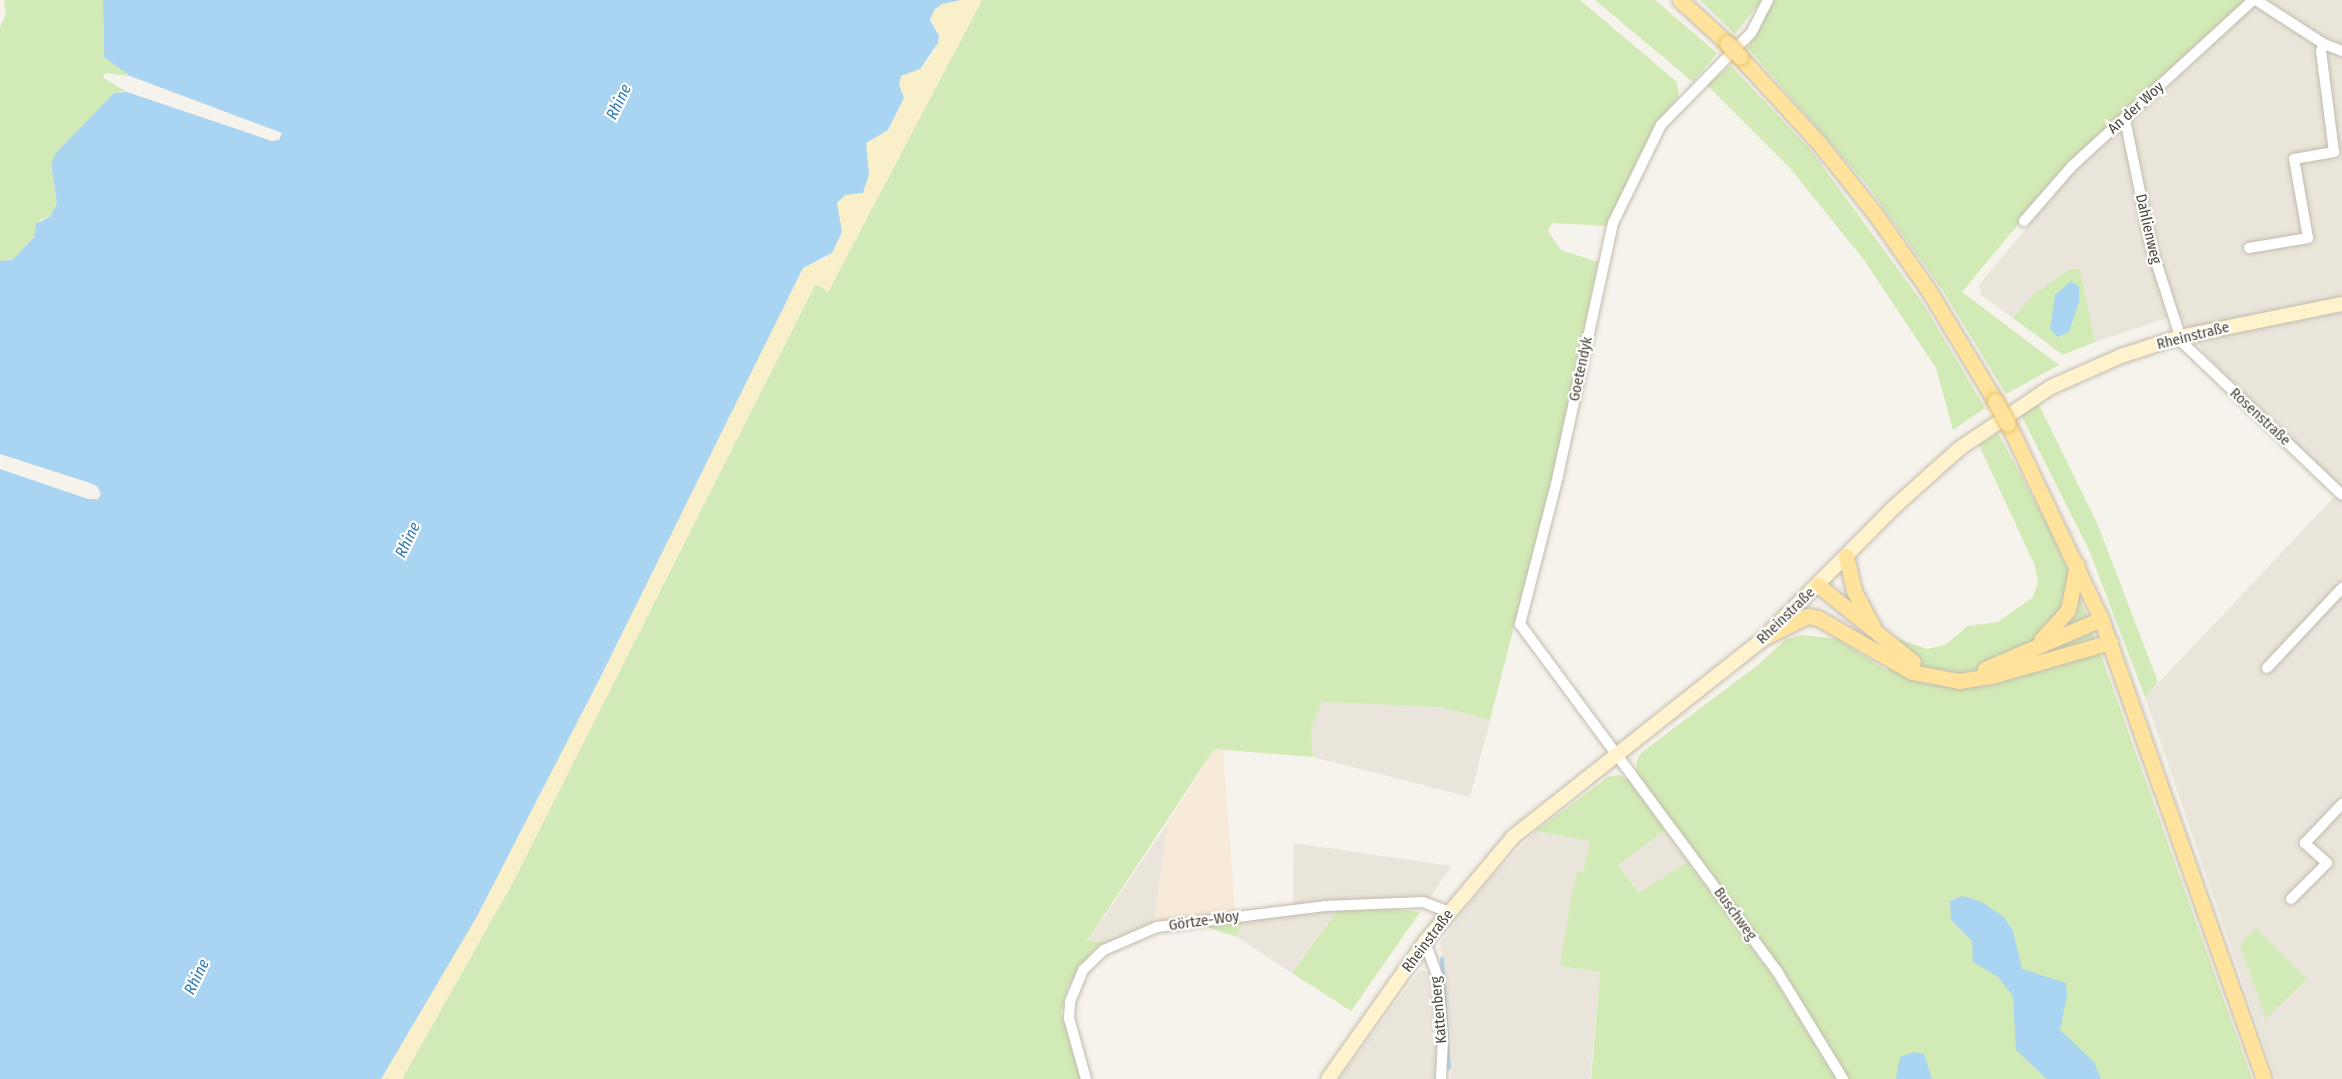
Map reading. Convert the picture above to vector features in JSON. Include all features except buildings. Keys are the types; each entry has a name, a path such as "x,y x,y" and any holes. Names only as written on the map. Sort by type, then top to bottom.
{"main road":[{"path":"1680,0 1727,43 1818,142 1876,215 1929,291 2008,424 2077,565 2110,642 2264,1079"},
{"name":"Rheinstraße","path":"1328,1079 1425,942 1513,837 1765,637 1926,478 1995,422 2081,371 2180,337 2342,304"},
{"path":"1846,556 1854,591 1885,643"},
{"path":"2027,652 2058,625 2068,610 2077,565"},
{"path":"1818,585 1885,643 1914,663 1956,673 1982,670 2101,619"},
{"path":"1818,585 1827,602 1862,640"},
{"path":"1765,637 1807,616 1827,621 1912,672 1959,681 1995,675 2110,642"}],"street":[{"name":"Goetendyk","path":"1617,755 1520,624 1558,476 1613,223 1661,125 1751,33 1768,0"},
{"name":"An der Woy","path":"2024,221 2072,166 2255,0 2324,44 2342,51"},
{"path":"2249,248 2308,238 2294,159 2338,154 2321,51 2324,44"},
{"name":"Dahlienweg","path":"2125,119 2151,246 2180,337"},
{"name":"Rosenstraße","path":"2180,337 2187,348 2342,495"},
{"path":"2267,668 2342,588"},
{"name":"Buschweg","path":"1617,755 1776,971 1843,1079"},
{"path":"2291,898 2327,863 2305,843 2342,804"},
{"name":"Görtze-Woy","path":"1086,1079 1069,1018 1070,1002 1083,970 1104,950 1157,927 1325,906 1423,902 1449,912"},
{"name":"Kattenberg","path":"1425,942 1438,977 1443,1040 1441,1079"}],"shaded area":[{"path":"2250,0 2342,0 2342,1079 2276,1079 2145,697 2339,492 2205,354 2179,314 2095,342 2080,269 2070,269 2034,294 2013,318 1981,295 1979,285 2075,170 2206,52"},
{"path":"1321,702 1440,707 1490,720 1470,797 1313,757 1311,728"},
{"path":"1214,749 1223,750 1235,912 1154,922 1168,823"},
{"path":"1168,823 1154,922 1108,943 1087,942"},
{"path":"1665,830 1688,862 1641,896 1618,864"},
{"path":"1536,831 1590,841 1583,873 1578,873 1560,966 1600,972 1590,1079 1451,1079 1452,1042 1440,943 1486,883"},
{"path":"1294,843 1451,866 1429,899 1293,905"},
{"path":"1338,910 1292,973 1237,937 1243,920"},
{"path":"1420,970 1431,973 1438,1042 1436,1079 1339,1079"}],"green space":[{"path":"4,0 103,0 104,57 130,76 105,73 103,78 127,92 120,91 56,153 51,163 57,203 51,216 40,220 34,237 12,260 0,261 0,27 6,14"},
{"path":"982,0 1580,0 1677,82 1679,97 1657,122 1607,226 1552,223 1548,231 1561,250 1598,262 1553,474 1490,720 1440,707 1322,702 1311,728 1313,757 1214,749 1087,941 1108,943 1093,950 1068,986 1061,1012 1081,1079 402,1079 513,882 816,283 828,292"},
{"path":"1595,0 1655,0 1717,53 1693,82"},
{"path":"1700,0 1762,0 1735,34"},
{"path":"1774,0 2246,0 2069,163 1962,292 2059,365 2006,394 1943,291 1868,186 1748,48"},
{"path":"1731,66 1810,149 1922,302 1985,408 1953,430 1936,368 1864,260 1790,168 1706,84"},
{"path":"2070,269 2080,269 2095,342 2063,355 2013,318 2034,294"},
{"path":"2038,403 2097,523 2158,682 2145,697 2089,550 2020,413"},
{"path":"1998,433 2051,531 2087,616 2252,1079 1849,1079 1781,969 1637,773 1636,763 1641,753 1759,664 1786,639 1802,635 1837,639 1888,671 1899,639 1927,649 1945,645 1968,626 1998,622 2032,598 2038,584 2035,566 1979,445"},
{"path":"1619,775 1629,780 1665,830 1618,865 1639,893 1688,862 1772,975 1836,1079 1591,1079 1600,972 1560,966 1571,899 1578,872 1583,873 1590,841 1536,831 1608,777"},
{"path":"1392,909 1420,912 1351,1011 1292,973 1338,910"},
{"path":"1243,920 1237,937 1204,926"},
{"path":"2256,928 2307,979 2266,1019 2240,944"}],"sand":[{"path":"961,0 982,0 828,292 815,284 513,882 402,1079 381,1079 476,918 599,680 803,268 827,258 840,236 836,204 869,168 866,143 875,137 901,76 920,69 934,52 939,36 930,20 934,10 942,4"}],"water":[{"name":"Rhine","path":"103,0 961,0 942,4 934,10 930,20 939,36 938,43 920,69 901,76 899,85 904,98 888,130 866,143 869,174 863,193 845,195 837,203 842,232 832,253 803,268 599,680 476,918 381,1079 0,1079 0,469 88,499 98,499 101,494 97,486 87,482 0,454 0,261 12,260 34,237 36,224 51,216 57,203 51,163 56,153 114,93 127,92 272,141 279,140 282,133 130,76 104,57"},
{"path":"2071,281 2079,287 2079,302 2069,332 2058,337 2050,329 2055,295"},
{"path":"1962,896 1980,901 2004,917 2013,931 2022,969 2066,983 2067,996 2060,1030 2094,1062 2101,1079 2047,1079 2016,1050 2013,996 1998,977 1973,962 1972,941 1951,920 1950,901"},
{"path":"1914,1052 1924,1054 1932,1079 1896,1079 1900,1057"}],"waterway":[{"path":"1442,959 1449,1068"}]}
